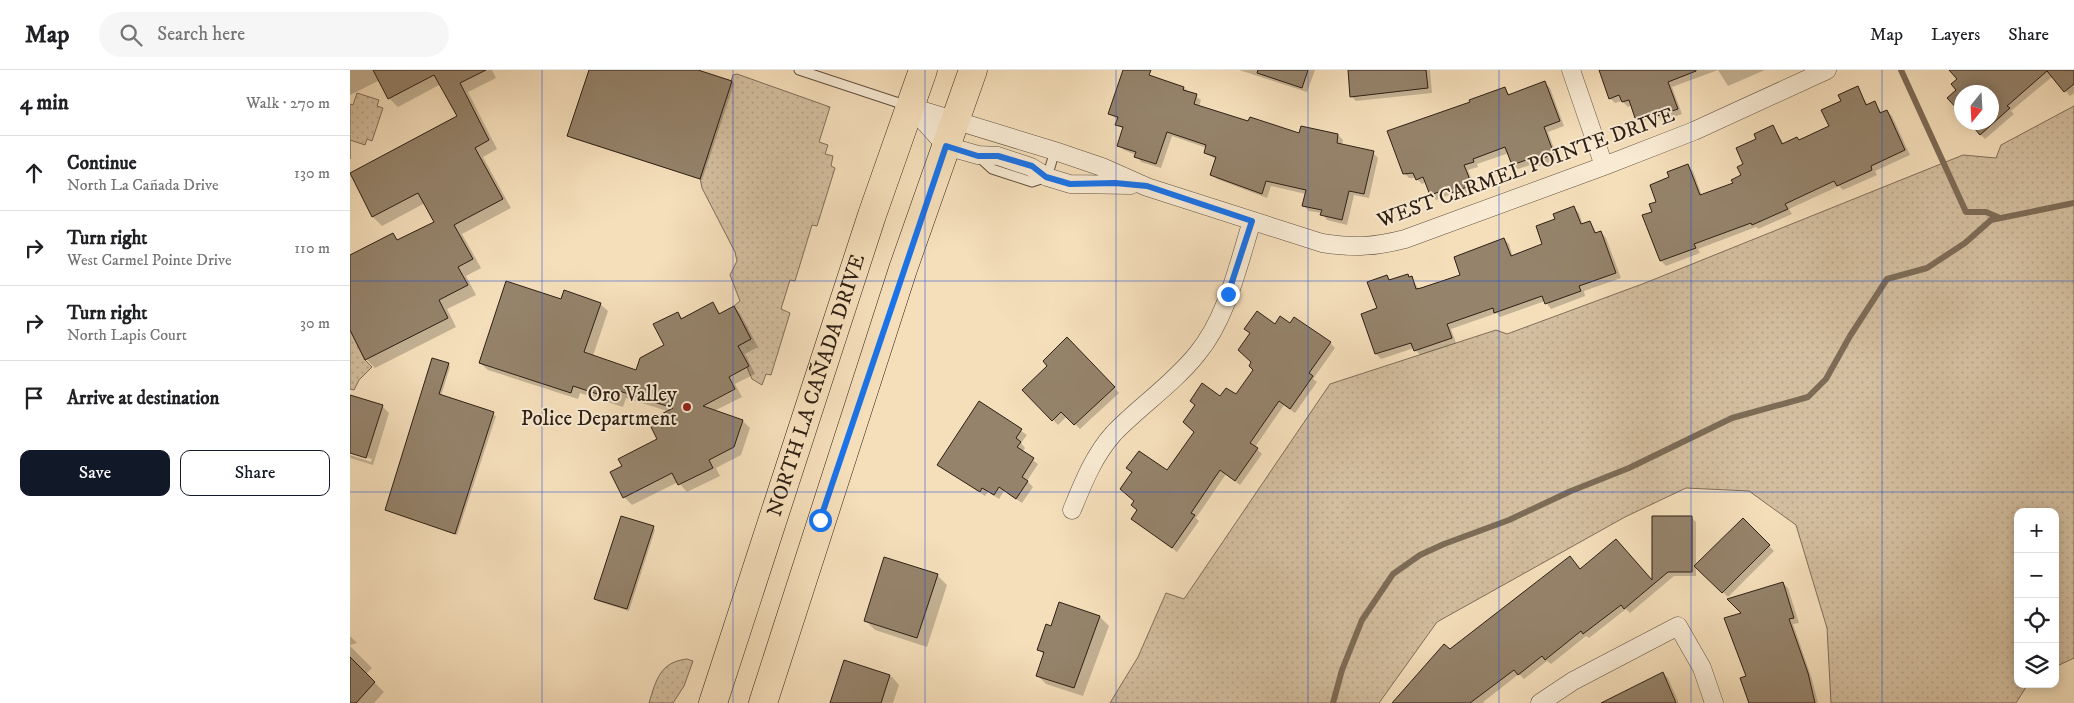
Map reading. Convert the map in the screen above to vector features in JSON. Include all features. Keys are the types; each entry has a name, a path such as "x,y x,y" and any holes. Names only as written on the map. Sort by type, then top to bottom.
{"main road":[{"name":"NORTH LA CAÑADA DRIVE","path":"713,703 869,225 924,70"},
{"path":"763,703 820,520 973,70"}],"street":[{"path":"1571,70 1604,166"},
{"name":"WEST CARMEL POINTE DRIVE","path":"910,107 1055,151 1102,167 1147,186 1322,243 1349,247 1375,247 1405,239 1694,131 1827,70"},
{"name":"WEST CARMEL POINTE DRIVE","path":"910,107 946,146 978,156 998,156 1032,166 1046,177 1075,185 1115,183 1147,186"},
{"path":"1072,510 1086,475 1114,434 1198,354 1215,327 1252,221"},
{"path":"1540,703 1573,682 1678,626 1702,668 1714,703"}],"lane":[{"path":"799,70 910,107"},
{"path":"1046,177 1055,151"}],"shaded area":[{"path":"737,74 830,107 819,142 828,145 825,154 833,156 831,166 835,168 817,226 812,225 795,281 790,280 781,309 790,313 771,375 766,374 762,385 752,379 738,346 751,339 734,306 740,301 730,275 737,261 735,252 702,188 700,178 733,75"},
{"path":"357,93 379,100 377,106 383,108 372,141 367,139 365,145 350,140 350,104 353,105"},
{"path":"2074,106 2074,658 2059,665 2059,508 2014,508 2014,688 2025,688 2016,703 1831,703 1827,628 1796,525 1749,491 1686,488 1625,517 1437,622 1379,703 1110,703 1138,657 1166,593 1184,599 1330,384 1496,330 1507,334 1645,283 1963,155 1996,158 2001,145"},
{"path":"350,330 365,360 372,367 359,380 354,390 350,389"},
{"path":"687,659 693,661 684,686 673,703 649,703 657,680 665,668 678,661"}],"building":[{"path":"373,70 486,70 460,83 489,140 475,148 503,199 454,225 473,259 458,267 468,285 439,300 448,318 365,360 350,330 350,255 393,233 397,240 434,222 418,193 372,217 350,173 457,116 434,75 388,99"},
{"path":"589,70 698,70 732,81 700,179 567,136"},
{"path":"1123,70 1151,70 1149,75 1184,87 1183,90 1197,94 1194,104 1248,121 1250,117 1299,133 1301,126 1338,134 1337,143 1374,151 1364,194 1349,191 1342,220 1320,215 1322,210 1302,206 1306,190 1266,181 1262,194 1210,175 1216,157 1204,153 1206,145 1167,132 1156,164 1134,157 1136,152 1117,146 1123,127 1115,125 1118,117 1108,114"},
{"path":"1258,70 1308,70 1302,88 1257,73"},
{"path":"1348,70 1426,70 1428,88 1350,97"},
{"path":"1599,70 1696,71 1668,82 1678,109 1657,116 1655,111 1635,118 1629,100 1622,102 1619,95 1609,99"},
{"path":"1949,70 2074,70 2074,84 2064,92 2047,71 2007,106 2010,108 1999,118 1999,85 1954,85 1954,88 1951,84 1957,79"},
{"path":"1545,81 1560,121 1544,127 1554,154 1533,162 1532,158 1512,165 1505,147 1473,159 1474,162 1464,165 1472,185 1451,193 1450,188 1430,195 1423,177 1416,180 1413,173 1403,174 1387,131 1470,102 1469,100 1505,87 1508,95"},
{"path":"1858,86 1866,105 1875,101 1880,113 1887,110 1905,150 1871,166 1872,170 1837,186 1834,181 1785,204 1788,209 1752,225 1751,223 1694,244 1696,248 1660,261 1642,215 1652,212 1649,204 1656,202 1650,185 1669,177 1667,172 1688,164 1700,195 1733,183 1731,180 1741,175 1737,167 1743,164 1736,148 1756,139 1754,134 1773,125 1782,144 1797,137 1799,140 1829,126 1821,110 1841,101 1838,95"},
{"path":"1954,92 1954,105 1947,98"},
{"path":"1976,130 1986,130 1980,135"},
{"path":"1574,206 1581,224 1590,221 1595,233 1601,231 1616,273 1579,286 1581,291 1545,304 1542,296 1494,313 1493,308 1447,324 1452,338 1414,351 1411,343 1375,354 1361,314 1377,308 1367,282 1387,275 1389,280 1408,274 1409,277 1412,276 1416,289 1460,275 1454,257 1504,238 1511,256 1542,244 1536,226 1555,219 1553,214"},
{"path":"506,281 561,299 564,290 601,303 584,352 636,370 640,358 664,345 653,324 678,312 681,319 713,302 719,314 734,306 751,339 738,346 749,366 729,377 735,389 703,406 743,420 734,447 709,460 713,468 678,485 672,473 623,498 610,472 622,466 618,459 657,439 648,421 673,408 619,391 616,400 573,386 571,393 479,363"},
{"path":"1257,311 1275,324 1280,316 1290,323 1294,317 1331,342 1309,373 1313,376 1290,409 1279,401 1250,443 1258,448 1235,481 1220,470 1191,513 1195,515 1172,548 1131,519 1137,510 1131,505 1134,501 1120,489 1132,472 1126,468 1139,451 1167,470 1194,432 1183,422 1195,405 1190,401 1202,383 1220,396 1226,388 1236,394 1253,370 1249,366 1251,362 1238,350 1250,333 1244,329"},
{"path":"1067,337 1115,387 1074,425 1061,412 1052,421 1022,390 1047,366 1043,361"},
{"path":"432,358 449,363 439,394 494,412 455,534 385,510"},
{"path":"350,395 383,405 366,458 350,453"},
{"path":"979,401 1022,429 1016,438 1021,442 1017,447 1034,458 1022,477 1028,481 1016,499 999,487 994,495 982,488 980,492 937,465"},
{"path":"621,516 654,526 627,609 594,599"},
{"path":"1652,516 1692,516 1692,572 1668,572 1624,609 1621,605 1583,634 1581,631 1545,660 1542,656 1518,675 1514,670 1470,703 1392,703 1444,644 1450,649 1570,556 1580,569 1616,539 1652,580"},
{"path":"1743,518 1770,545 1722,593 1694,566"},
{"path":"884,557 938,574 917,638 864,621"},
{"path":"1783,582 1794,618 1789,619 1808,673 1815,703 1749,703 1740,678 1746,676 1724,618 1741,613 1727,599"},
{"path":"1059,602 1100,616 1074,688 1036,676 1044,652 1037,650 1046,624 1051,626"},
{"path":"350,657 375,682 356,703 350,703"},
{"path":"844,660 890,675 881,703 830,703"},
{"path":"1663,672 1676,703 1601,703"}],"waterway":[{"path":"1901,70 1966,212 1986,212 2000,218"},
{"path":"1333,703 1342,670 1362,620 1393,574 1420,555 1509,520 1571,491 1629,468 1732,418 1808,397 1826,379 1850,336 1887,279 1927,268 1965,243 1991,220 2074,203"}],"place":[{"name":"Oro Valley Police Department","path":"687,407"}],"route":[{"path":"820,520 946,146 978,156 990,154 1032,166 1046,177 1075,185 1115,183 1147,186 1252,221 1228,294"}]}
